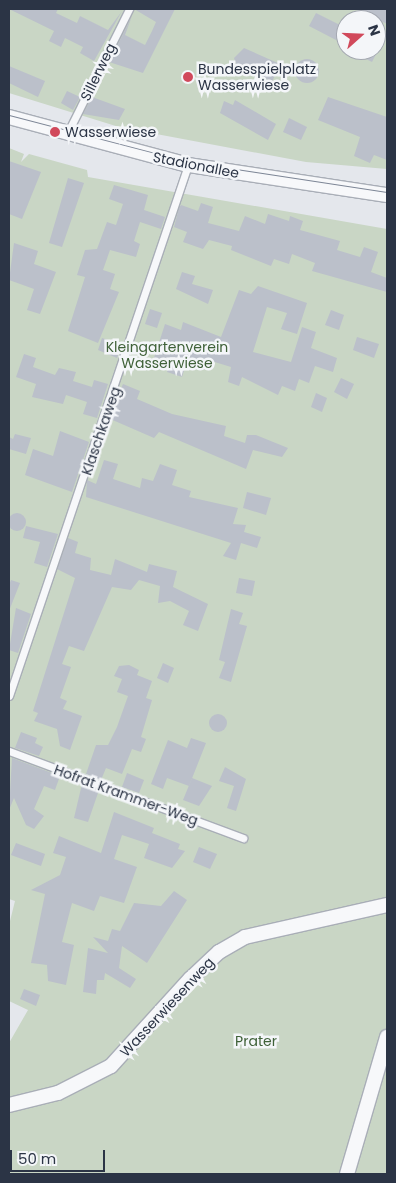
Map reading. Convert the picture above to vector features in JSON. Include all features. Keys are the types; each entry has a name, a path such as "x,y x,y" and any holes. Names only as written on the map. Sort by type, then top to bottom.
{"street":[{"name":"Stadionallee","path":"9,117 66,136 188,165 387,195"},
{"name":"Wasserwiesenweg","path":"9,1105 58,1093 111,1066 190,979 219,952 245,937 387,905"},
{"path":"347,1174 387,1037"}],"lane":[{"name":"Sillerweg","path":"66,136 129,9"},
{"name":"Klaschkaweg","path":"9,696 188,165"},
{"name":"Hofrat Krammer-Weg","path":"9,751 243,838"}],"green space":[{"path":"9,9 387,9 387,169 306,162 119,127 9,93"},
{"path":"9,148 24,154 21,162 29,154 87,170 88,177 387,229 387,1174 9,1174 9,1043 28,1010 9,1001 9,925 15,901 9,899"}],"building":[{"path":"9,9 58,9 56,13 77,23 80,16 108,30 122,11 94,61 80,53 83,47 65,38 61,47 49,41 54,31"},
{"path":"134,9 175,9 143,73 109,62 132,16 125,35 145,45 152,31 156,22"},
{"path":"357,9 387,9 387,24 386,10"},
{"path":"316,13 336,23 336,40 309,26"},
{"path":"244,48 280,64 272,82 236,64 234,58"},
{"path":"307,59 315,63 319,71 315,79 307,83 299,79 295,71 299,63"},
{"path":"9,66 45,81 38,97 9,83"},
{"path":"67,91 80,97 73,110 61,103"},
{"path":"92,97 125,109 119,120 83,114"},
{"path":"328,97 387,117 387,160 374,155 370,163 354,156 360,137 318,120"},
{"path":"235,100 276,124 268,140 220,113 224,101 233,105"},
{"path":"289,118 307,127 301,140 283,132"},
{"path":"9,161 41,172 22,219 9,214"},
{"path":"68,178 84,183 62,247 49,243"},
{"path":"114,185 148,195 144,210 165,217 161,229 140,222 134,241 140,244 136,257 110,250 103,270 115,274 110,289 119,292 98,343 68,331 85,277 77,275 85,250 97,249 107,222 116,225 123,204 109,199"},
{"path":"201,203 213,207 208,223 239,231 245,216 265,224 268,214 289,221 290,216 303,221 300,230 340,241 337,250 360,257 364,247 378,252 371,272 387,278 387,292 312,271 315,263 292,254 289,264 274,259 271,266 231,250 232,246 209,240 203,249 183,242 187,232 174,227 179,208 181,205 198,211"},
{"path":"14,243 38,251 34,264 56,272 40,314 27,310 34,289 9,280"},
{"path":"182,272 195,276 192,284 213,290 208,304 176,289"},
{"path":"258,286 307,303 297,334 281,329 287,313 267,307 253,352 291,362 302,327 316,332 311,348 337,358 333,372 315,366 309,383 299,379 295,391 282,386 278,395 242,377 239,386 228,382 231,367 208,360 206,365 188,358 182,377 167,372 170,364 154,358 165,324 181,330 183,322 221,337 239,290 251,294"},
{"path":"150,309 162,313 157,328 145,324"},
{"path":"331,310 344,315 339,330 325,325"},
{"path":"357,337 379,344 374,358 353,350"},
{"path":"102,338 122,345 117,358 98,350"},
{"path":"24,354 36,358 33,367 55,375 59,368 76,372 73,381 92,387 94,380 108,384 97,418 83,414 87,402 66,395 63,404 32,397 36,384 16,377"},
{"path":"341,378 354,384 347,399 334,392"},
{"path":"123,384 140,391 137,399 172,414 226,426 224,436 245,443 247,435 256,435 288,448 282,457 253,450 246,469 159,432 154,438 108,418"},
{"path":"316,393 327,398 322,412 311,407"},
{"path":"60,431 89,442 72,492 25,475 33,449 53,456"},
{"path":"15,434 31,438 26,454 9,449 9,437 13,439"},
{"path":"104,460 118,464 113,479 140,488 142,478 153,481 160,464 177,470 172,485 191,491 189,497 238,508 233,524 246,525 244,532 261,537 257,548 241,543 236,560 223,556 231,543 86,497 87,480 96,484"},
{"path":"247,492 271,498 266,515 243,508"},
{"path":"13,513 21,513 26,518 24,529 13,531 8,526 8,518"},
{"path":"26,526 58,534 47,567 34,563 40,542 23,538"},
{"path":"68,538 78,542 75,553 91,558 90,570 111,575 115,559 147,572 149,564 177,571 173,587 208,604 198,631 183,625 189,611 170,601 158,603 160,586 139,580 131,590 112,587 84,651 69,646 62,664 71,667 60,698 67,701 63,709 82,716 70,750 60,746 57,729 34,721 38,713 33,711 75,578 57,569"},
{"path":"239,578 255,581 252,596 236,593"},
{"path":"11,580 20,583 9,611 9,585"},
{"path":"16,608 31,614 18,653 9,650"},
{"path":"231,609 243,613 239,624 247,626 231,682 219,678 225,662 219,660"},
{"path":"163,663 174,668 168,683 157,678"},
{"path":"129,665 139,670 137,675 152,681 146,698 152,700 141,737 146,739 141,752 132,749 122,774 106,768 101,780 86,774 96,745 108,745 117,727 128,696 117,692 122,679 114,676 119,666"},
{"path":"214,714 222,714 227,719 225,730 214,732 209,727 209,719"},
{"path":"21,732 37,738 35,743 43,747 39,756 15,748"},
{"path":"191,738 206,743 189,786 167,778 163,789 151,784 168,740 187,748"},
{"path":"12,758 60,776 55,790 44,786 34,809 44,816 34,829 26,825 14,798 9,810"},
{"path":"225,767 246,779 236,811 227,808 234,786 219,781"},
{"path":"127,773 144,780 139,793 122,787"},
{"path":"192,778 212,786 199,806 183,800"},
{"path":"82,784 99,790 88,822 74,818"},
{"path":"114,812 154,828 152,833 180,844 178,849 185,851 172,868 144,858 149,844 122,835 114,859 137,867 124,903 100,896 94,911 72,903 62,942 74,945 66,985 48,981 47,965 31,963 45,894 31,890 60,875 66,857 53,853 59,836 101,853"},
{"path":"16,843 45,854 41,866 11,855"},
{"path":"199,847 217,854 210,869 193,862"},
{"path":"174,891 187,900 147,963 122,946 119,968 136,979 130,988 105,973 104,980 97,980 96,994 83,992 88,948 108,953 93,937 108,941 112,929 120,931 134,903 161,906"},
{"path":"24,989 40,995 36,1006 20,999"}],"tram line":[{"path":"9,115 190,162 387,192"}],"place":[{"name":"Bundesspielplatz Wasserwiese","path":"188,77"},
{"name":"Wasserwiese","path":"55,132"}],"park label":[{"name":"Kleingartenverein Wasserwiese","path":"167,356"},
{"name":"Prater","path":"256,1041"}]}
